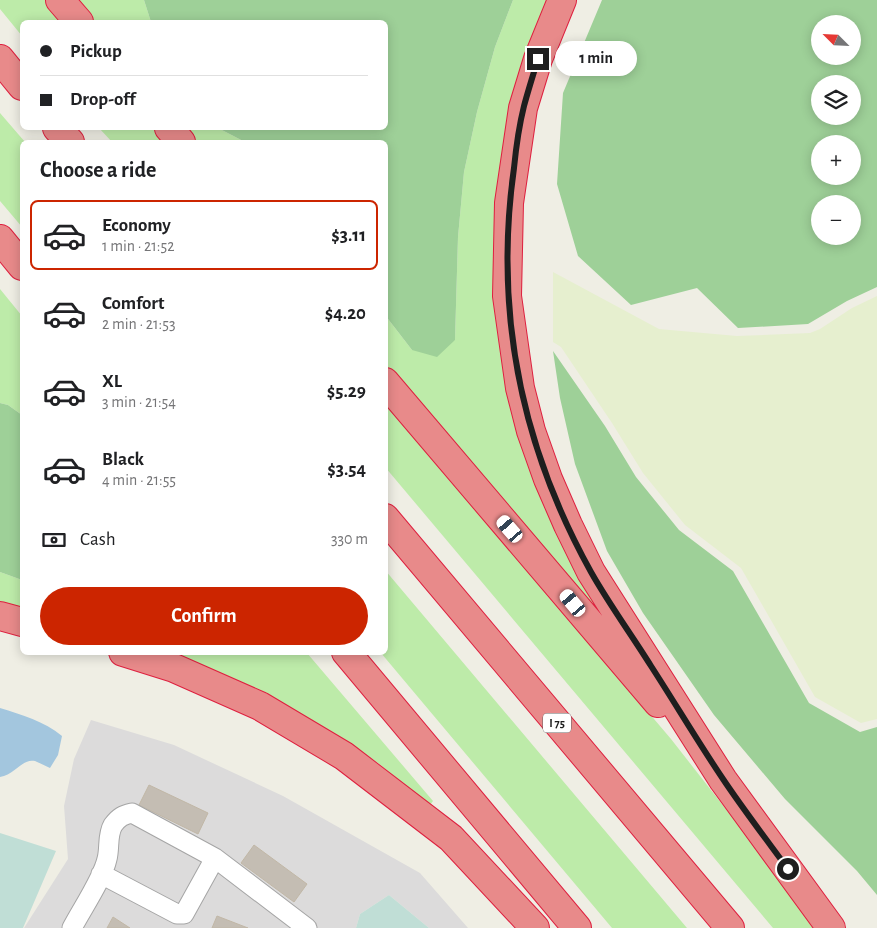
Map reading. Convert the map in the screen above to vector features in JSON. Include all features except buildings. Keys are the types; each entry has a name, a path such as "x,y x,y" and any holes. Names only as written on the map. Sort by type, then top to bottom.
{"highway":[{"path":"60,0 77,20"},
{"path":"562,0 538,59 524,108 509,203 507,296 520,388 531,431 548,479 591,572 723,780 831,928"},
{"path":"0,59 20,84"},
{"path":"59,130 68,140"},
{"path":"171,130 179,140"},
{"path":"0,239 20,264"},
{"path":"388,386 723,780"},
{"name":"I 75","path":"388,522 730,928"},
{"path":"0,616 20,621"},
{"path":"133,655 174,668 260,706 344,756 451,838 535,928"},
{"path":"349,655 577,928"}],"street":[{"path":"72,928 107,859 108,842 112,827 120,816 132,813 215,858 307,928"},
{"path":"101,874 177,914 184,914 215,858"}],"shaded area":[{"path":"0,708 40,722 62,736 58,755 50,768 35,761 30,761 0,777"},
{"path":"91,720 174,745 283,796 420,873 468,928 429,928 389,895 360,914 356,928 24,928 68,859 64,806 74,759"},
{"path":"0,833 56,851 23,928 0,928"},
{"path":"389,895 429,928 356,928 360,914"}],"green space":[{"path":"0,0 47,0 64,20 20,20 20,34 0,9"},
{"path":"72,0 144,0 150,20 89,20"},
{"path":"144,0 513,0 495,47 477,112 464,172 458,237 455,340 437,357 412,350 388,319 388,140 241,140 222,130 388,130 388,20 150,20"},
{"path":"513,0 552,0 500,313 624,658 388,377 388,319 412,350 455,340 458,237 464,172 477,112 495,47"},
{"path":"602,0 877,0 877,287 847,301 808,324 738,328 697,288 631,305 578,256 557,184 563,93"},
{"path":"0,113 23,140 20,140 20,225 0,201"},
{"path":"101,130 157,130 165,140 110,140"},
{"path":"181,130 222,130 241,140 190,140"},
{"path":"553,272 659,329 737,336 810,333 820,329 852,308 877,296 877,719 861,723 815,697 741,568 685,525 643,473 561,347 553,342"},
{"path":"0,289 20,314 20,414 8,405 0,403"},
{"path":"553,351 605,426 636,477 679,530 733,571 809,703 860,732 877,727 877,895 857,871 785,799 714,715 643,613 607,551 575,464 560,398"},
{"path":"0,403 8,405 20,414 20,579 0,572"},
{"path":"388,406 671,739 819,928 773,928 388,471"},
{"path":"0,572 20,579 20,608 0,604"},
{"path":"388,574 687,928 612,928 383,655 388,655"},
{"path":"174,655 309,655 433,801 430,805 378,763 332,733"}],"route":[{"path":"538,59 524,108 515,154 509,203 507,251 507,296 513,342 520,388 531,431 548,479 591,572 723,780 788,869"}]}
